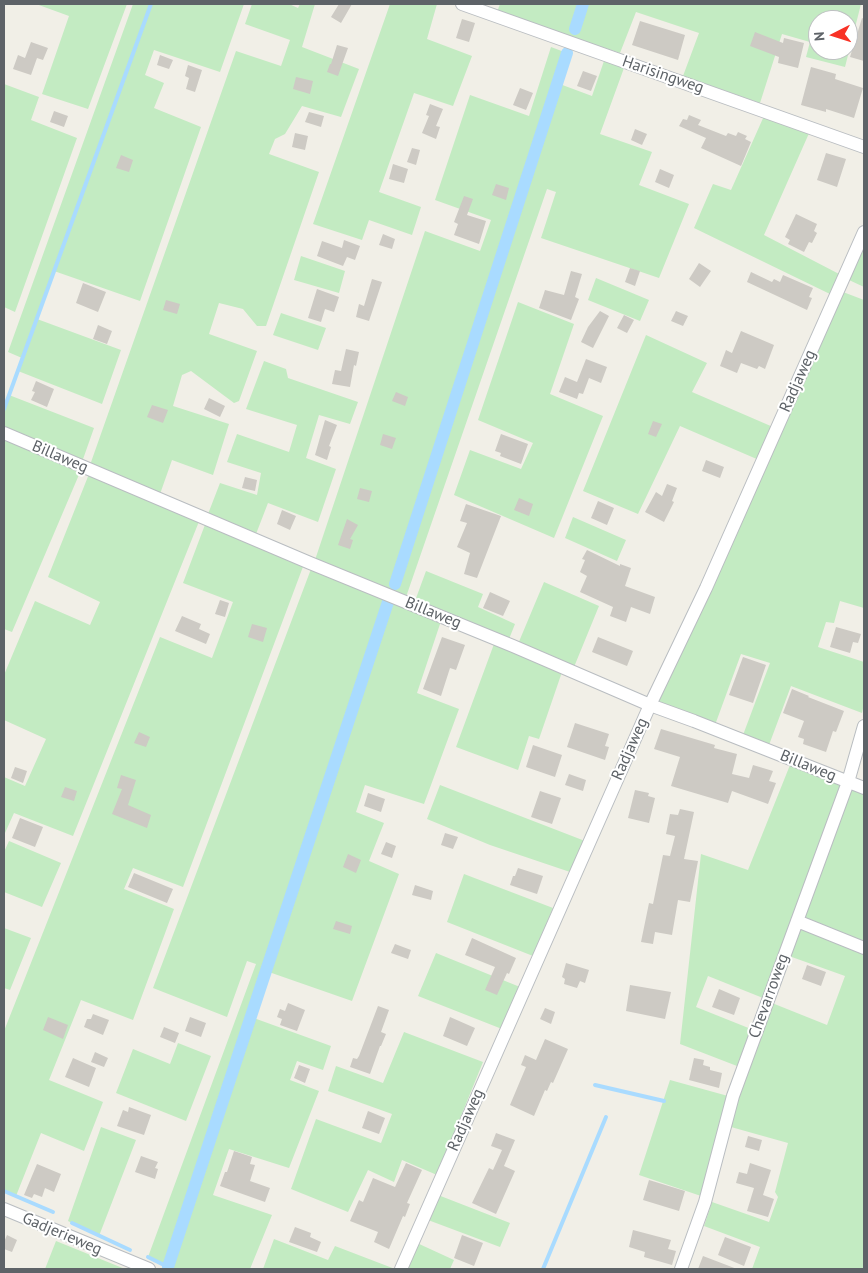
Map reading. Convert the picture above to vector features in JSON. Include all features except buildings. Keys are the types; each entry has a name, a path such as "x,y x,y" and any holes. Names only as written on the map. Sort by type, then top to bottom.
{"street":[{"name":"Harisingweg","path":"462,4 494,9 864,147"},
{"name":"Radjaweg","path":"401,1269 650,705 706,588 864,232"},
{"name":"Billaweg","path":"4,433 650,705 864,788"},
{"name":"Chevarroweg","path":"682,1269 705,1202 733,1096 848,782 864,726"},
{"path":"797,921 864,948"},
{"name":"Gadjerieweg","path":"4,1209 149,1269"}],"green space":[{"path":"36,4 127,4 88,109 42,94 69,16"},
{"path":"133,4 244,4 220,72 154,50 145,75 164,83 154,108 201,127 140,301 54,271 37,319 121,350 102,404 18,371 22,358 8,352"},
{"path":"252,4 289,4 298,8 300,4 315,4 302,47 359,69 341,117 302,106 285,134 275,139 269,154 319,172 266,326 257,326 243,309 219,303 209,334 257,351 239,401 234,403 191,371 182,375 173,406 229,424 213,475 172,460 160,494 90,465 236,51 281,66 290,40 245,24"},
{"path":"390,4 437,4 427,39 472,56 453,106 414,93 379,192 421,207 412,235 369,220 362,240 313,224"},
{"path":"500,4 861,4 858,16 858,10 808,10 808,41 782,34 760,103 683,76 699,33 636,12 620,53 497,12"},
{"path":"551,47 567,53 557,83 592,96 604,61 624,68 600,134 652,152 639,185 689,204 659,278 541,238 556,192 547,189 406,597 315,560 425,231 480,251 491,220 435,200 470,95 529,116"},
{"path":"818,60 847,60 845,67"},
{"path":"4,84 39,97 31,120 77,138 15,312 4,307"},
{"path":"764,116 810,131 764,235 841,275 832,295 694,228 713,184 731,190"},
{"path":"864,241 864,287 849,280"},
{"path":"301,256 345,271 339,293 294,280"},
{"path":"596,278 649,300 640,321 588,300"},
{"path":"843,292 864,300 864,608 840,601 834,623 826,622 818,647 864,662 864,704 862,713 791,686 769,745 743,735 770,663 741,654 715,725 655,702"},
{"path":"518,302 574,324 550,394 603,416 554,538 454,495 470,450 521,469 533,443 478,420"},
{"path":"281,313 326,328 318,350 273,335"},
{"path":"646,335 707,363 692,392 773,427 759,460 680,426 638,514 583,491"},
{"path":"264,361 286,369 288,378 358,402 350,424 319,415 306,458 336,469 318,522 268,503 256,534 208,514 220,483 257,495 261,473 227,462 237,434 289,452 297,425 246,409"},
{"path":"9,395 94,428 82,462 4,429 4,409"},
{"path":"4,439 81,470 12,632 4,629"},
{"path":"89,474 200,519 73,836 14,813 5,833 4,777 25,786 46,739 4,720 4,675 35,601 90,625 100,602 48,577"},
{"path":"573,517 626,540 617,561 565,538"},
{"path":"206,522 304,564 183,887 133,868 124,889 174,909 133,1020 81,1000 49,1080 103,1102 84,1151 41,1133 16,1196 4,1191 4,1031 160,637 212,658 233,602 183,583"},
{"path":"311,569 441,621 417,693 459,709 424,804 365,785 356,812 384,823 369,861 399,874 352,1001 266,971 251,1017 331,1046 323,1070 297,1061 290,1080 319,1091 289,1168 229,1149 213,1195 272,1215 250,1269 168,1269 168,1267 148,1257 256,964 247,961 227,1017 153,988"},
{"path":"426,571 483,594 478,607 515,624 509,639 415,601"},
{"path":"544,582 599,606 574,667 518,644"},
{"path":"494,644 562,672 539,739 529,736 518,770 456,747"},
{"path":"790,765 841,785 763,998 708,976 696,1007 751,1029 737,1066 680,1044 701,854 748,870"},
{"path":"440,785 585,841 570,872 490,845 427,819"},
{"path":"851,787 864,792 864,941 803,918"},
{"path":"9,841 61,863 42,907 4,892 4,852"},
{"path":"464,874 553,908 533,956 447,922"},
{"path":"799,926 864,952 864,1269 752,1269 760,1247 704,1226 712,1202 769,1222 778,1197 775,1192 788,1143 731,1127 738,1096 772,1003 827,1025 845,976 789,956"},
{"path":"4,928 31,938 10,990 4,988"},
{"path":"436,953 520,987 502,1029 418,996"},
{"path":"404,1032 483,1062 437,1175 402,1160 394,1182 368,1170 348,1212 291,1189 316,1119 381,1143 392,1114 328,1091 336,1066 383,1083"},
{"path":"178,1043 211,1056 186,1121 116,1093 133,1049 170,1064"},
{"path":"670,1080 728,1096 701,1196 639,1175"},
{"path":"101,1127 136,1140 99,1236 68,1221"},
{"path":"438,1195 510,1223 500,1247 428,1220"},
{"path":"274,1239 328,1260 335,1246 395,1269 263,1269"},
{"path":"56,1241 125,1269 45,1269"},
{"path":"417,1243 454,1260 450,1269 405,1269"}],"waterway":[{"path":"4,409 151,4"},
{"path":"575,29 583,4"},
{"path":"395,584 567,53"},
{"path":"168,1267 388,602"},
{"path":"595,1085 664,1101"},
{"path":"543,1269 606,1117"},
{"path":"4,1191 53,1212"},
{"path":"72,1223 130,1250"},
{"path":"148,1257 168,1267"}]}
